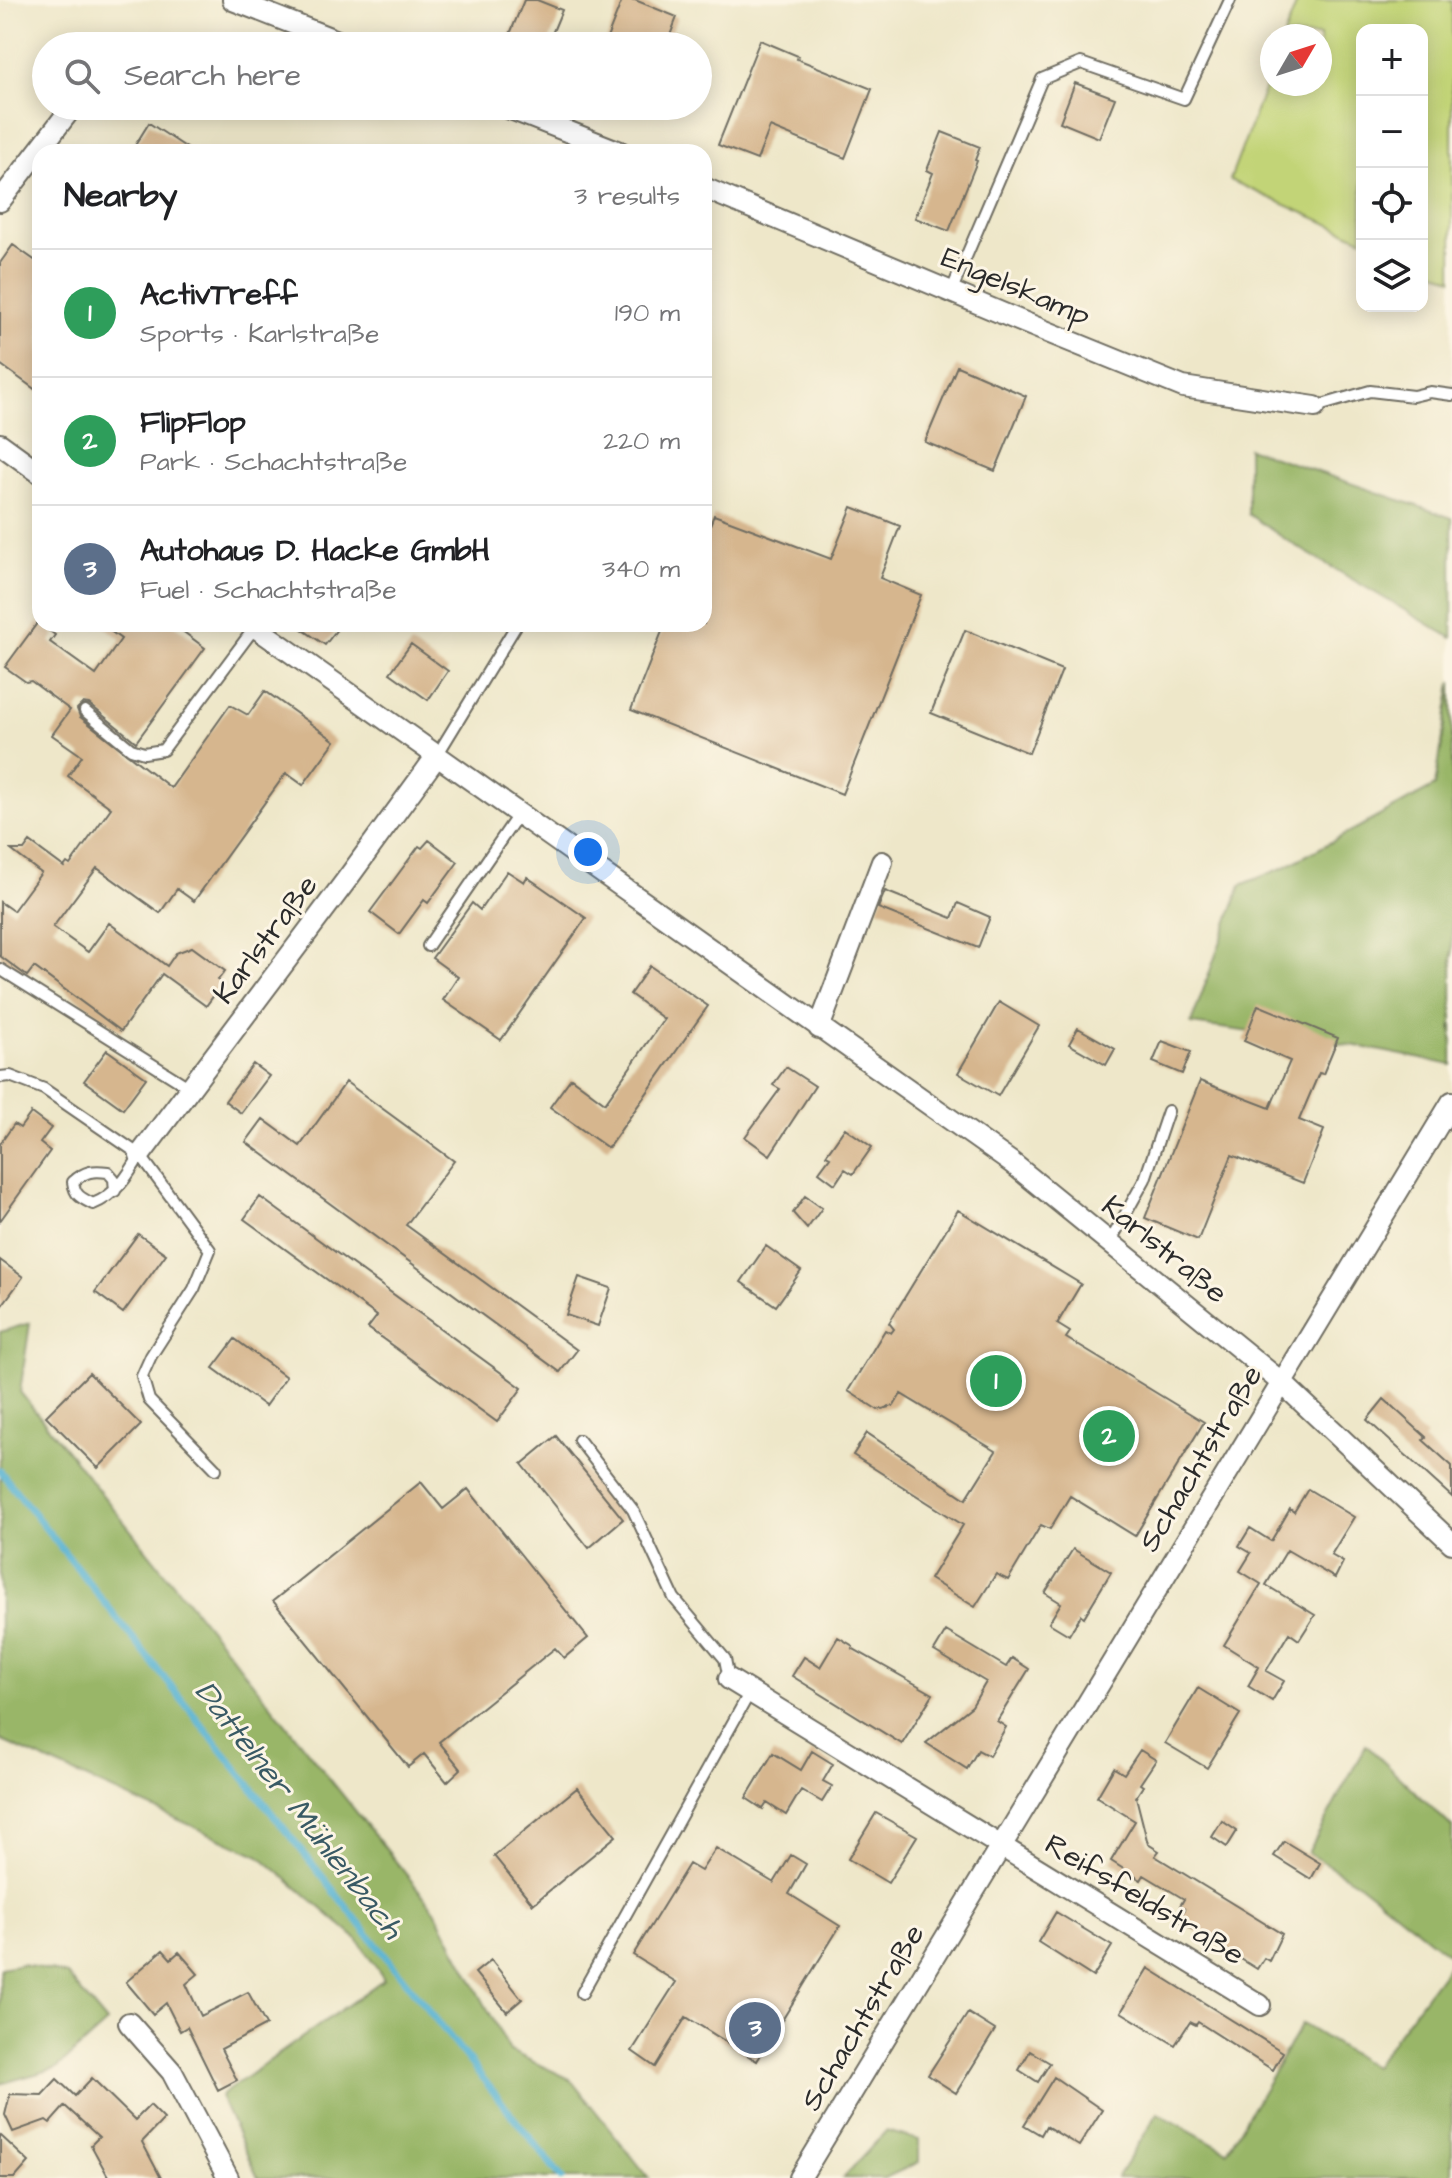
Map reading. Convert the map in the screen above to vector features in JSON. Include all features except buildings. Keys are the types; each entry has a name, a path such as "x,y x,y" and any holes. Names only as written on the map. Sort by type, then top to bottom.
{"street":[{"path":"233,0 314,32"},
{"path":"44,144 62,120"},
{"path":"539,120 600,144"},
{"path":"0,201 32,159"},
{"name":"Engelskamp","path":"712,191 1183,387 1315,407"},
{"path":"0,444 32,467"},
{"name":"Karlstraße","path":"261,632 1012,1163 1281,1382 1452,1543"},
{"name":"Karlstraße","path":"140,1155 436,757"},
{"path":"819,1028 882,862"},
{"name":"Schachtstraße","path":"800,2178 1452,1102"},
{"path":"729,1679 999,1845"},
{"name":"Reifsfeldstraße","path":"999,1845 1260,2005"},
{"path":"129,2023 172,2072 228,2178"}],"lane":[{"path":"951,292 1042,79 1081,63 1184,99 1230,0"},
{"path":"18,177 32,172"},
{"path":"1315,407 1370,391 1413,396 1430,392 1452,395"},
{"path":"85,711 131,749 144,753 163,750 249,632"},
{"path":"436,757 512,632"},
{"path":"428,946 518,815"},
{"path":"0,969 190,1088"},
{"path":"0,1077 10,1076 44,1089 140,1155 210,1250 194,1289 151,1356 142,1376 149,1400 216,1469"},
{"path":"1110,1242 1145,1179 1168,1111"},
{"path":"115,1191 140,1155"},
{"path":"579,1440 633,1510 674,1598 725,1659 729,1679"},
{"path":"582,1993 750,1692"}],"green space":[{"path":"1298,0 1452,0 1452,279 1428,268 1428,24 1356,24 1356,236 1230,180 1262,96 1332,96 1332,24 1289,24"},
{"path":"1248,448 1452,518 1452,638 1294,545 1248,514"},
{"path":"1452,682 1452,1065 1357,1046 1191,1024 1241,885 1285,867 1435,786"},
{"path":"30,1323 20,1392 434,1909 510,2051 570,2079 649,2178 258,2178 220,2096 384,1979 357,1939 260,1856 0,1740 0,1332"},
{"path":"1366,1745 1452,1827 1452,1957 1360,1884 1308,1853"},
{"path":"1452,1960 1452,2178 1117,2178 1158,2113 1227,2151 1302,2024 1373,2067"},
{"path":"22,1964 67,1975 107,2023 57,2068 0,2084 0,1968"},
{"path":"886,2131 919,2140 919,2162 885,2178 843,2178"}],"waterway":[{"name":"Dattelner Mühlenbach","path":"0,1471 562,2178"}],"place":[{"name":"ActivTreff","path":"996,1381"},
{"name":"FlipFlop","path":"1109,1436"},
{"name":"Autohaus D. Hacke GmbH","path":"755,2028"}]}
